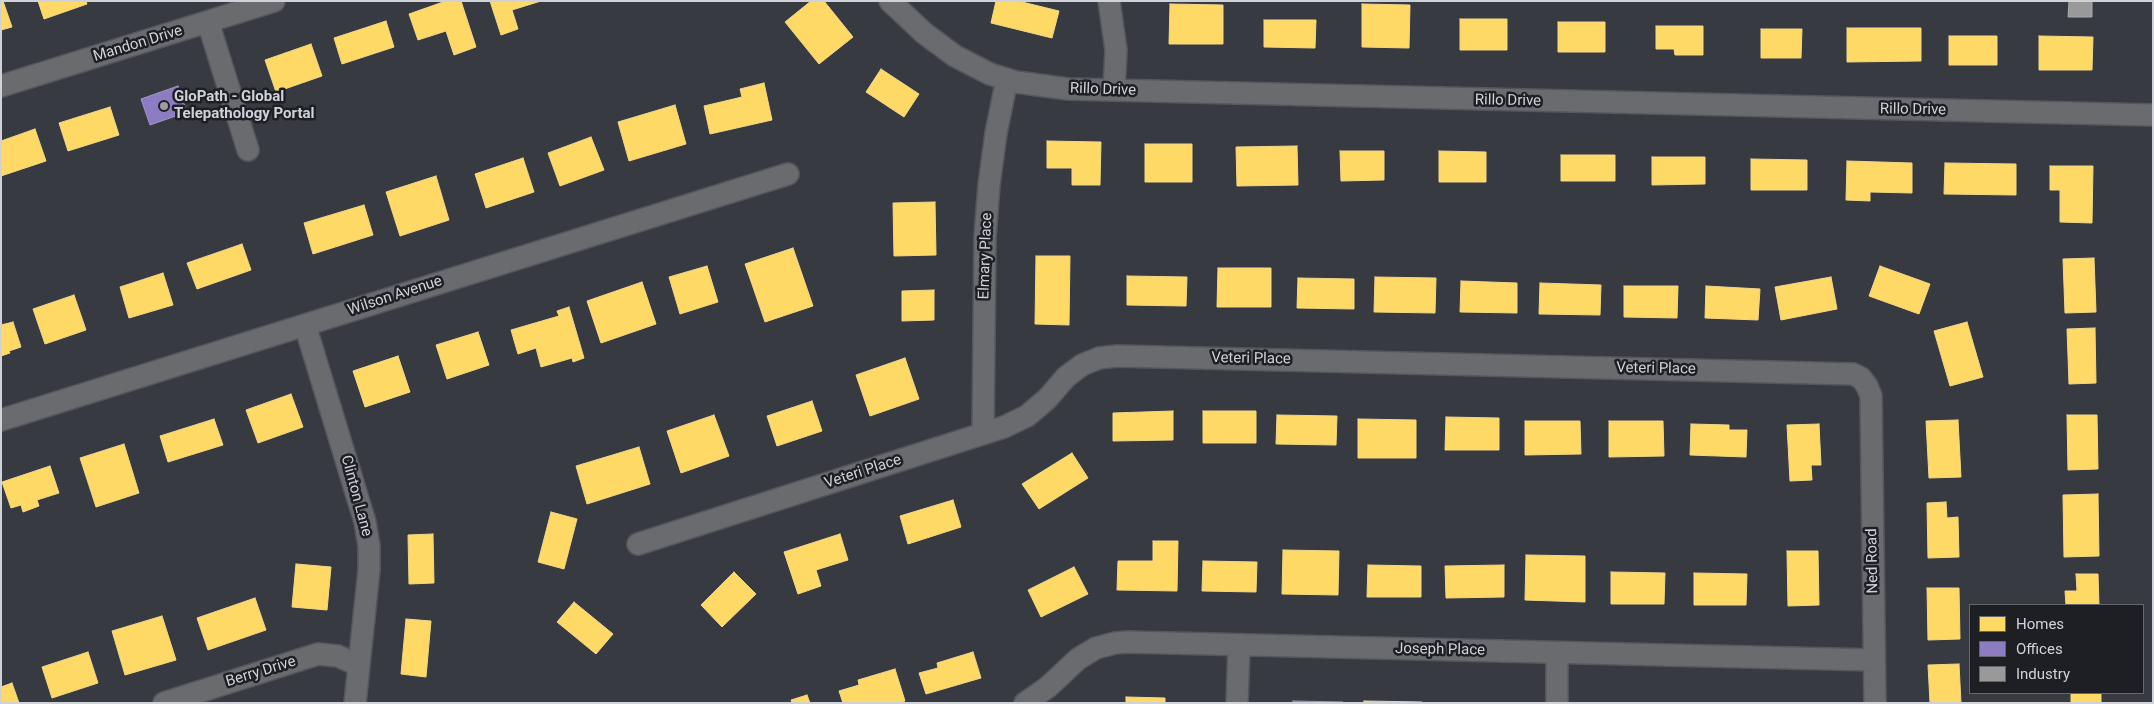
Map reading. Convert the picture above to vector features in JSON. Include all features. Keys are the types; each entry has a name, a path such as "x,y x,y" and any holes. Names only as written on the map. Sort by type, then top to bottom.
{"street":[{"name":"Mandon Drive","path":"1,86 274,1"},
{"name":"Rillo Drive","path":"890,1 924,33 955,56 990,74 1006,79 1068,89 2153,115"},
{"path":"1110,1 1116,50 1114,90"},
{"path":"208,22 248,150"},
{"name":"Elmary Place","path":"983,434 985,237 989,185 1006,79"},
{"name":"Wilson Avenue","path":"1,420 788,174"},
{"name":"Clinton Lane","path":"305,325 365,522 369,546 369,570 355,703"},
{"name":"Veteri Place","path":"638,544 1004,427 1027,416 1047,399 1066,377 1082,365 1099,358 1117,356 1853,374 1861,378 1867,386 1870,396 1871,420"},
{"name":"Ned Road","path":"1871,420 1874,703"},
{"name":"Joseph Place","path":"1025,703 1048,687 1078,659 1096,648 1115,643 1874,660"},
{"path":"1237,703 1239,646"},
{"path":"1556,653 1557,703"},
{"name":"Berry Drive","path":"164,703 318,654 338,656 358,665"}],"building: Homes":[{"path":"1,1 3,1 12,27 1,30"},
{"path":"38,1 86,1 87,4 44,19"},
{"path":"446,1 461,1 476,47 454,55 446,31 418,40 409,14"},
{"path":"490,1 541,1 512,10 518,29 501,35"},
{"path":"811,1 824,1 853,37 819,64 785,22"},
{"path":"996,1 1018,1 1059,11 1052,38 991,23"},
{"path":"1170,4 1223,5 1223,44 1169,44"},
{"path":"1362,4 1410,5 1409,48 1362,47"},
{"path":"1460,19 1507,19 1507,50 1460,50"},
{"path":"1264,20 1316,20 1315,48 1264,47"},
{"path":"386,21 394,47 342,64 334,38"},
{"path":"1558,22 1605,22 1605,52 1558,52"},
{"path":"1656,26 1703,26 1703,55 1675,55 1674,49 1656,49"},
{"path":"1847,28 1921,28 1921,61 1847,62"},
{"path":"1761,29 1802,29 1801,58 1761,58"},
{"path":"1949,36 1997,36 1997,65 1949,65"},
{"path":"2039,36 2093,37 2092,70 2039,70"},
{"path":"311,44 322,76 276,92 265,60"},
{"path":"881,69 919,94 904,117 866,92"},
{"path":"764,83 772,120 710,134 704,106 742,97 740,89"},
{"path":"675,105 686,144 629,161 618,122"},
{"path":"110,107 119,135 68,151 59,123"},
{"path":"35,129 46,161 1,176 1,141"},
{"path":"591,137 604,170 560,186 548,153"},
{"path":"1047,141 1101,142 1100,185 1072,185 1072,168 1047,168"},
{"path":"1145,144 1192,144 1192,182 1145,182"},
{"path":"1297,146 1298,185 1237,186 1236,147"},
{"path":"1340,151 1384,151 1384,180 1341,181"},
{"path":"1439,151 1486,152 1486,182 1439,182"},
{"path":"1561,155 1615,155 1615,181 1561,181"},
{"path":"1652,157 1705,157 1705,184 1652,185"},
{"path":"523,158 534,192 486,208 475,174"},
{"path":"1751,159 1807,160 1807,190 1751,190"},
{"path":"1847,161 1912,163 1912,193 1870,192 1870,201 1846,200"},
{"path":"1945,163 2016,164 2016,195 1944,194"},
{"path":"2050,166 2093,166 2092,223 2060,222 2060,190 2050,190"},
{"path":"436,176 449,220 400,236 386,192"},
{"path":"935,202 936,255 894,256 893,203"},
{"path":"364,205 373,235 313,254 304,223"},
{"path":"242,244 251,270 197,289 187,263"},
{"path":"793,248 813,306 765,322 745,264"},
{"path":"1036,256 1070,256 1069,325 1035,324"},
{"path":"2094,258 2096,312 2065,313 2063,259"},
{"path":"707,266 718,302 680,314 669,277"},
{"path":"1880,266 1930,284 1919,314 1869,296"},
{"path":"1218,268 1271,268 1271,307 1217,307"},
{"path":"163,273 173,305 129,318 120,287"},
{"path":"1127,276 1187,277 1186,306 1127,305"},
{"path":"1375,277 1436,278 1435,313 1374,312"},
{"path":"1831,277 1837,309 1781,320 1775,287"},
{"path":"1298,278 1354,279 1354,309 1297,308"},
{"path":"1461,281 1517,283 1517,313 1460,312"},
{"path":"642,282 656,324 601,343 587,301"},
{"path":"1540,283 1601,285 1600,315 1539,314"},
{"path":"1624,286 1678,286 1677,318 1624,317"},
{"path":"1706,286 1760,289 1758,320 1705,318"},
{"path":"934,290 934,320 902,321 902,291"},
{"path":"74,295 86,330 45,344 33,309"},
{"path":"569,307 584,358 573,362 572,358 541,367 536,348 518,354 511,330 559,316 557,311"},
{"path":"13,322 21,347 1,356 1,325"},
{"path":"1967,322 1983,377 1950,386 1934,331"},
{"path":"2095,328 2096,383 2069,384 2067,329"},
{"path":"478,332 489,365 447,379 436,345"},
{"path":"398,356 410,392 365,407 353,371"},
{"path":"905,358 919,399 870,416 856,375"},
{"path":"291,394 303,427 258,443 246,410"},
{"path":"812,401 822,431 777,446 767,416"},
{"path":"1173,411 1173,440 1113,441 1113,413"},
{"path":"1203,411 1256,411 1256,443 1203,443"},
{"path":"714,415 729,456 681,473 667,431"},
{"path":"1277,415 1337,416 1336,445 1276,444"},
{"path":"2067,415 2097,415 2098,469 2068,470"},
{"path":"1446,417 1499,418 1499,450 1445,450"},
{"path":"214,419 223,445 168,462 160,436"},
{"path":"1358,419 1416,420 1416,458 1358,458"},
{"path":"1958,420 1961,477 1929,478 1926,421"},
{"path":"1525,421 1580,421 1581,454 1525,455"},
{"path":"1609,421 1663,421 1664,456 1609,457"},
{"path":"1691,424 1729,425 1729,430 1747,430 1746,457 1690,455"},
{"path":"1819,424 1821,465 1811,465 1812,480 1790,481 1787,425"},
{"path":"124,444 139,493 96,507 80,458"},
{"path":"639,447 650,484 587,504 576,466"},
{"path":"1072,453 1088,478 1039,509 1022,484"},
{"path":"50,466 59,493 37,500 39,506 23,512 21,505 11,508 2,482"},
{"path":"2098,494 2099,556 2064,557 2063,495"},
{"path":"953,500 961,527 908,544 900,516"},
{"path":"1946,502 1947,518 1958,517 1959,557 1928,558 1927,503"},
{"path":"551,512 577,519 564,569 538,562"},
{"path":"433,534 434,583 409,584 408,535"},
{"path":"840,534 848,560 816,570 821,586 798,594 784,552"},
{"path":"1153,541 1178,541 1177,591 1117,590 1118,561 1153,561"},
{"path":"1283,550 1339,551 1338,595 1282,594"},
{"path":"1787,551 1818,551 1819,605 1788,606"},
{"path":"1526,555 1585,556 1585,602 1525,600"},
{"path":"1203,561 1257,562 1256,592 1202,591"},
{"path":"296,564 331,567 327,610 292,607"},
{"path":"1368,565 1421,566 1421,597 1367,597"},
{"path":"1504,565 1504,597 1446,598 1445,566"},
{"path":"1074,567 1088,594 1041,617 1028,590"},
{"path":"734,572 756,594 722,627 701,605"},
{"path":"1611,572 1665,573 1664,604 1611,604"},
{"path":"1694,573 1747,574 1746,605 1694,605"},
{"path":"2076,574 2098,574 2099,604 2066,604 2065,591 2077,591"},
{"path":"1927,588 1959,588 1960,639 1928,640"},
{"path":"255,598 266,630 208,650 197,618"},
{"path":"574,602 613,634 596,654 557,622"},
{"path":"162,616 176,660 125,675 112,631"},
{"path":"406,619 431,621 426,677 401,674"},
{"path":"88,652 98,683 52,698 42,667"},
{"path":"973,652 981,678 926,694 919,673 938,668 937,663"},
{"path":"1959,664 1961,703 1930,703 1928,665"},
{"path":"895,669 905,701 898,703 843,703 839,691 859,685 858,680"},
{"path":"12,683 19,703 1,703 1,687"},
{"path":"2071,694 2101,694 2101,703 2071,703"},
{"path":"807,695 810,703 792,703 791,700"},
{"path":"1126,697 1165,698 1165,703 1126,703"},
{"path":"1364,701 1422,702 1422,703 1364,703"}],"building: Offices":[{"name":"GloPath - Global Telepathology Portal","path":"178,86 187,112 150,125 141,99"},
{"path":"1293,701 1343,702 1343,703 1293,703"}],"building: Industry":[{"path":"2069,1 2092,1 2092,17 2068,17"}],"place":[{"name":"GloPath - Global Telepathology Portal","path":"164,106"}]}
